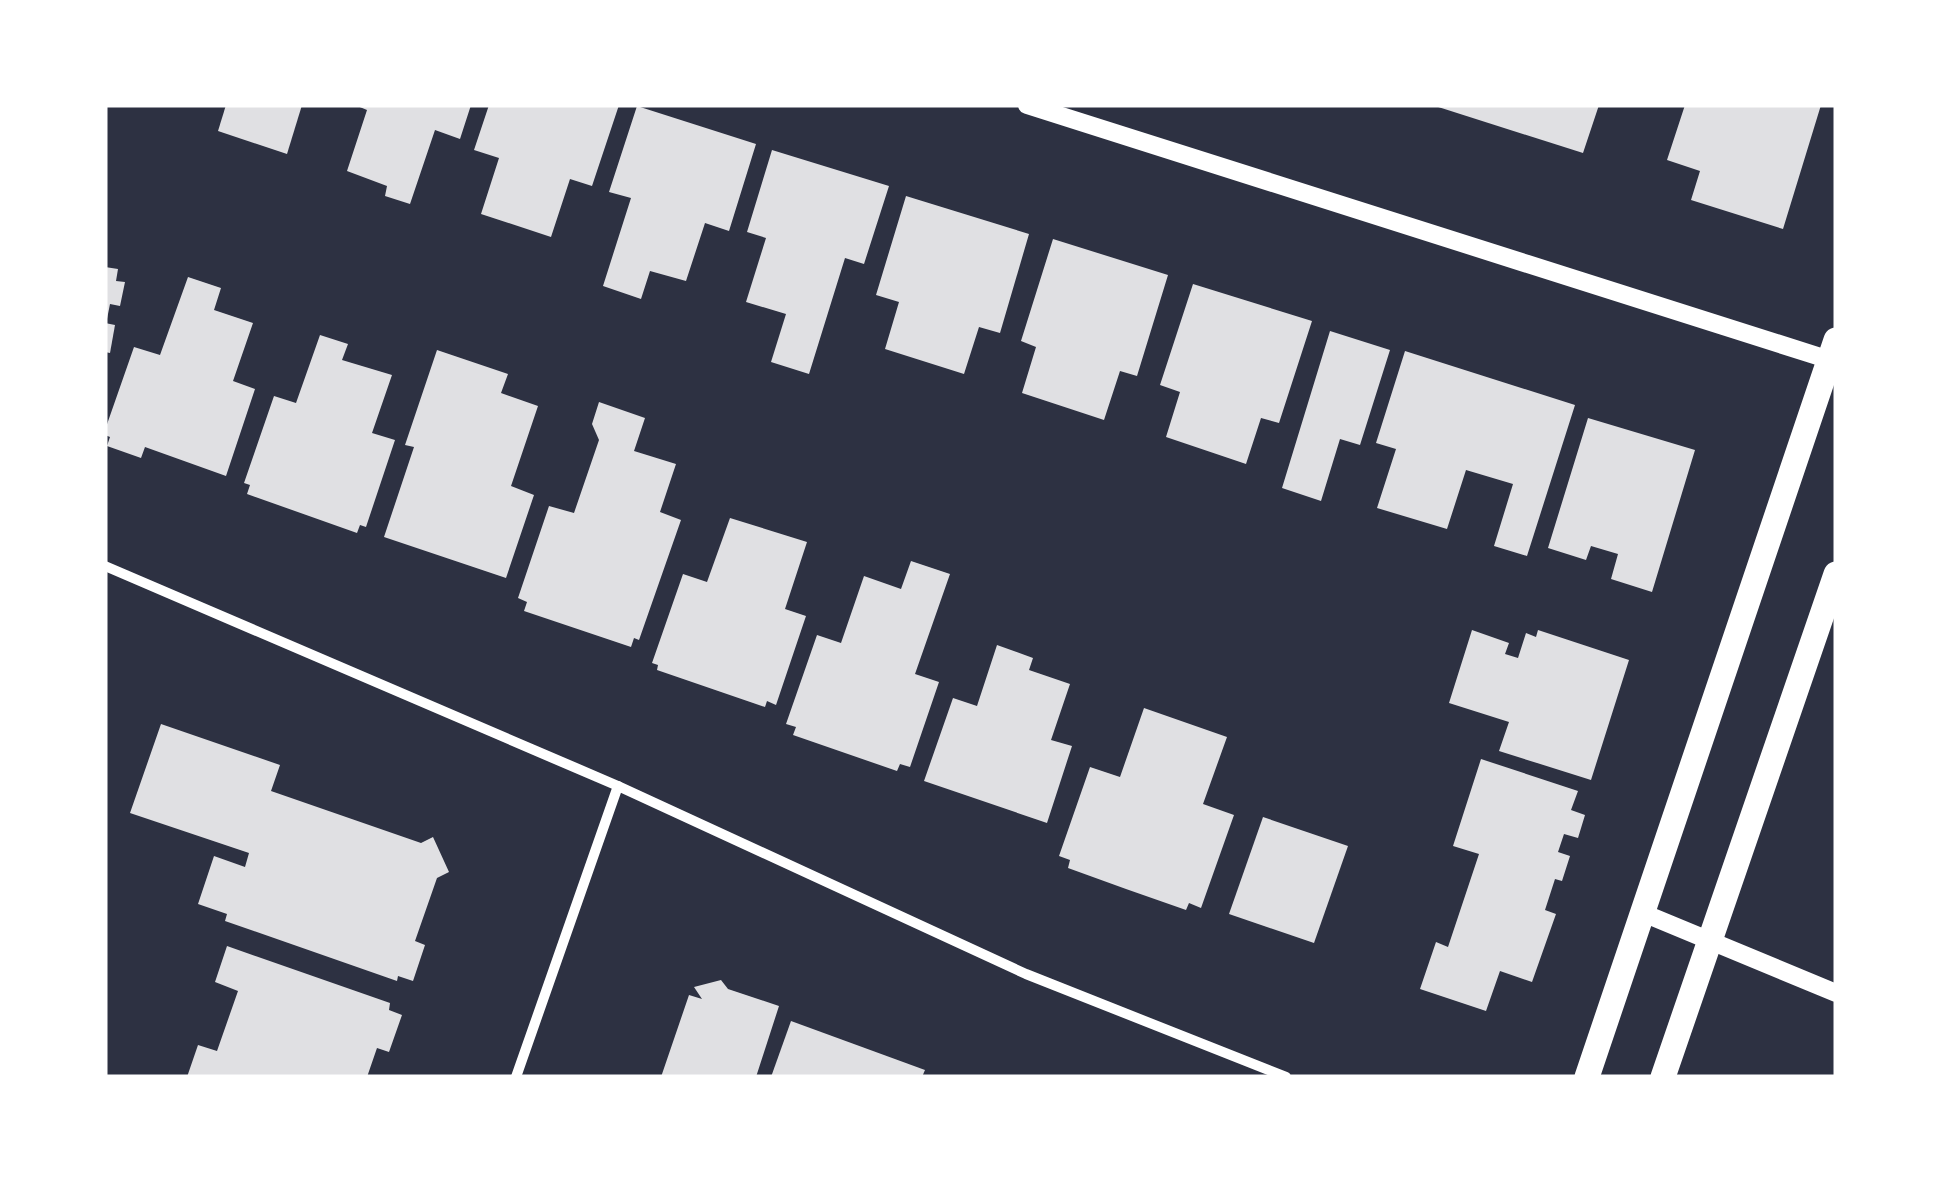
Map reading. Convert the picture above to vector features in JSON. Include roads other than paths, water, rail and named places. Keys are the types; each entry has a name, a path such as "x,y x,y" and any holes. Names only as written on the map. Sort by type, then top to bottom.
{"main road":[{"path":"1587,1077 1834,354"},
{"path":"1663,1077 1836,574"}],"street":[{"path":"1027,105 1834,354"},
{"path":"105,566 618,786 1026,974 1286,1077"},
{"path":"516,1077 618,786"},
{"path":"1643,913 1836,994"}]}
